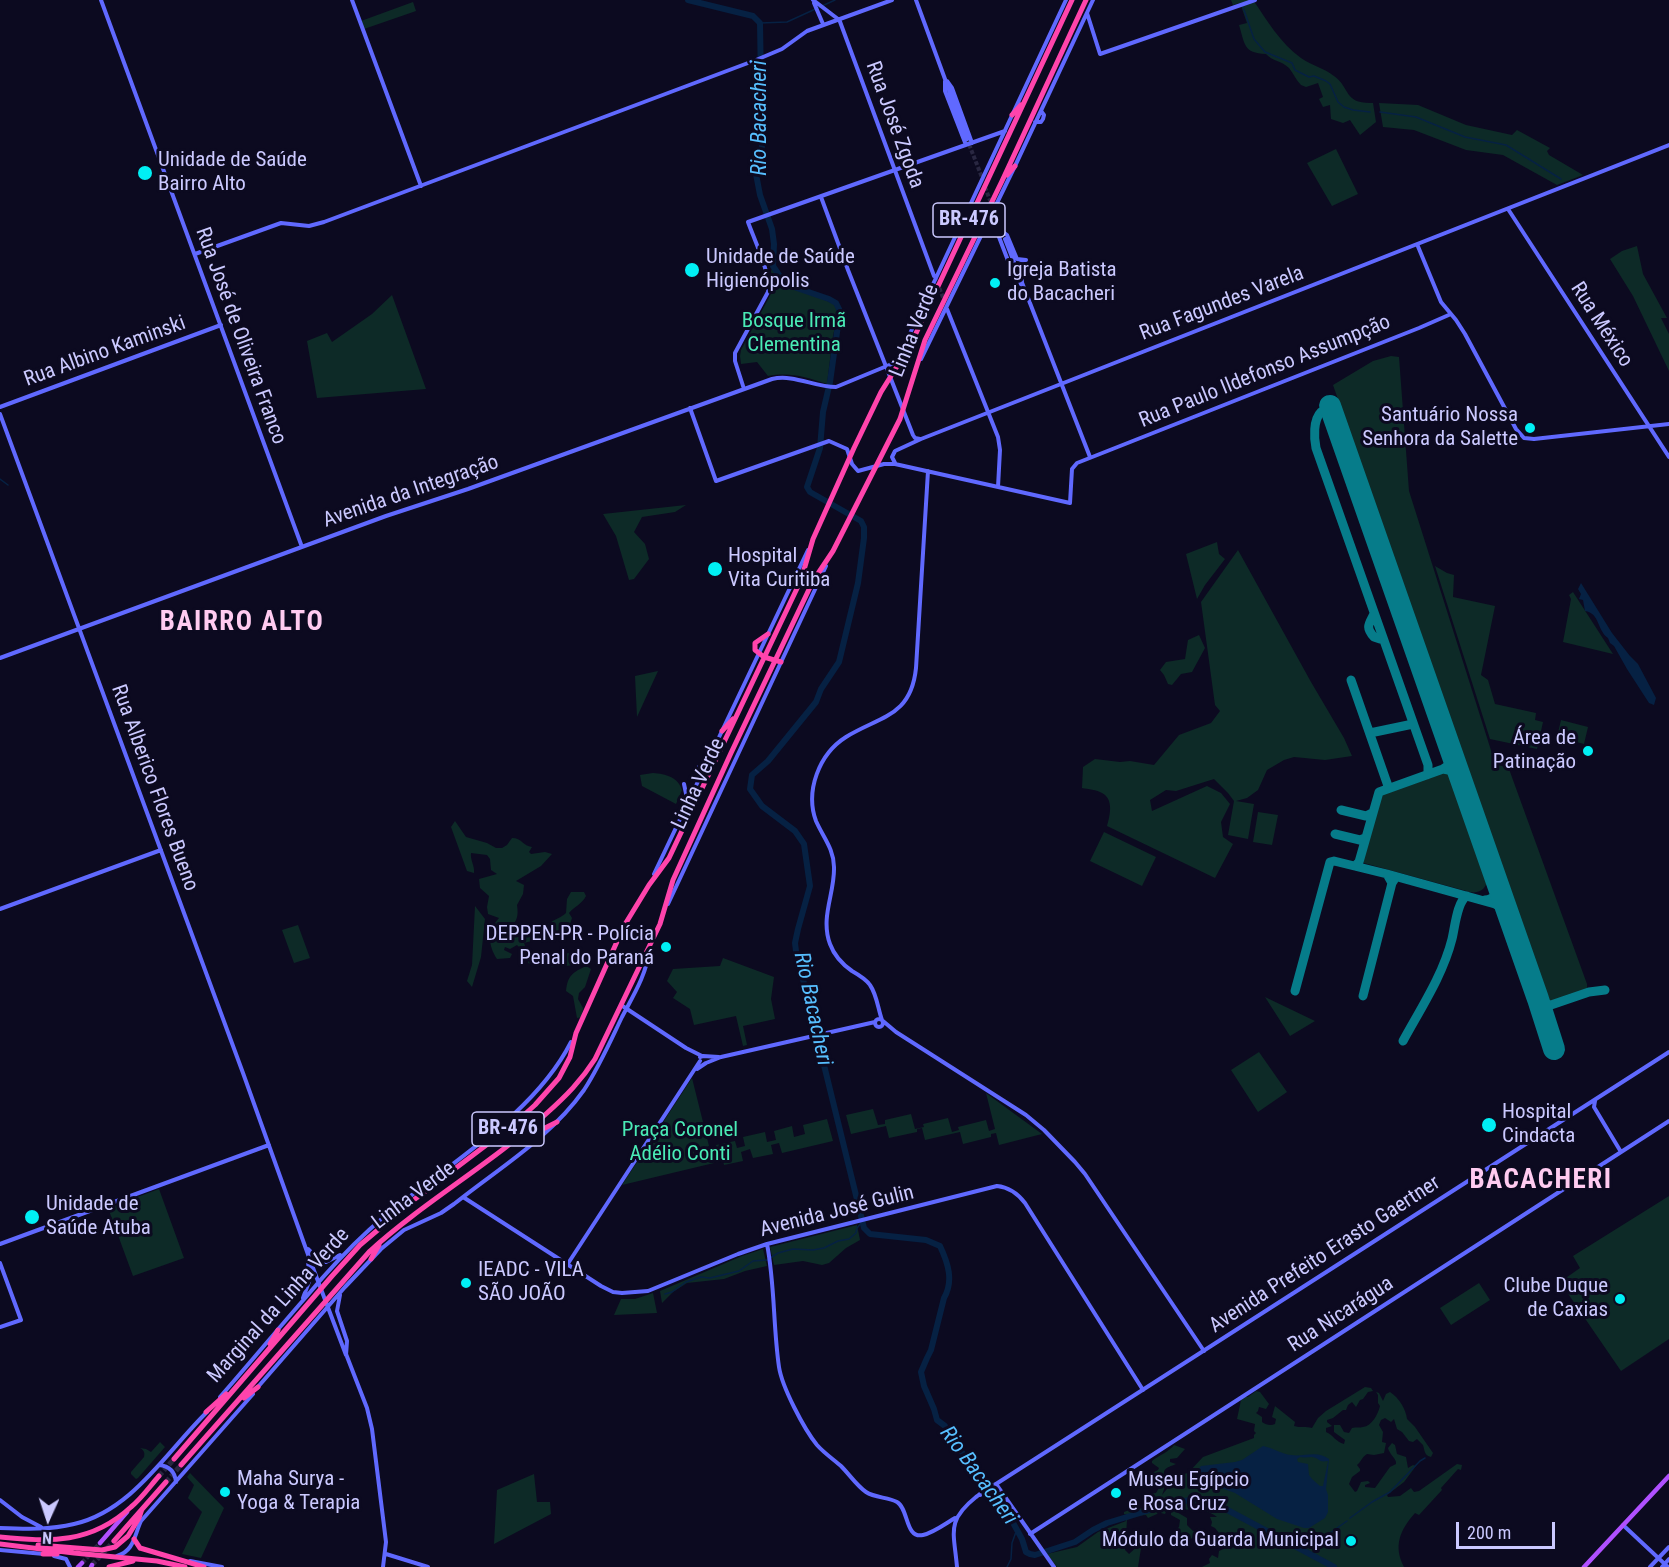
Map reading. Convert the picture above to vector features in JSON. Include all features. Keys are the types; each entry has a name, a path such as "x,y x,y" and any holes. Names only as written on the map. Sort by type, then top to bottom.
{"highway":[{"name":"Linha Verde","path":"174,1459 372,1233 507,1130 535,1105 559,1078 570,1057 576,1033 624,926 669,858 738,713 762,655 804,573 813,539 850,457 889,376 911,344 1072,0"},
{"name":"Linha Verde","path":"181,1465 361,1260 382,1240 538,1121 570,1092 595,1059 623,1007 660,924 673,880 731,753 778,662 813,581 833,551 903,411 925,340 1086,0"},
{"path":"1012,115 1027,96"},
{"path":"1002,181 1015,166"},
{"path":"768,634 753,645 754,651 778,662"},
{"path":"722,732 738,713"},
{"path":"505,1148 557,1122"},
{"path":"392,1210 411,1202"},
{"path":"371,1259 382,1240"},
{"path":"263,1356 278,1330"},
{"path":"206,1412 243,1379"},
{"path":"236,1405 258,1387"},
{"path":"0,1537 71,1539 97,1530 131,1508 159,1476"},
{"path":"114,1541 166,1482"},
{"path":"0,1544 108,1549 125,1539 139,1518 142,1509"},
{"path":"134,1539 140,1548 204,1567"},
{"path":"12,1545 164,1562 184,1567"},
{"path":"140,1548 134,1552 140,1559"},
{"path":"43,1554 74,1553"},
{"path":"109,1567 140,1559"}],"main road":[{"name":"Rua José de Oliveira Franco","path":"101,0 302,547"},
{"path":"352,0 421,186"},
{"path":"195,255 281,223 309,226 324,222 767,56 786,47 807,31 892,0"},
{"path":"916,0 967,139"},
{"path":"886,367 899,361 1066,0"},
{"path":"911,382 1093,0"},
{"path":"1087,12 1100,54 1256,0"},
{"path":"814,2 820,10 823,24"},
{"path":"820,10 839,19"},
{"name":"Rua José Zgoda","path":"839,19 934,276"},
{"path":"1083,22 1091,26"},
{"path":"945,78 952,88 972,143"},
{"path":"945,78 945,91 966,145"},
{"path":"744,389 734,356 768,292 770,283 748,222 1005,131"},
{"name":"Rua Fagundes Varela","path":"895,464 892,457 895,451 921,439 1669,145"},
{"path":"821,196 903,411 914,437 921,439"},
{"name":"Rua México","path":"1508,208 1669,457"},
{"path":"1003,232 1007,235 1017,258 1026,260 1019,267 1022,286 1015,279 999,237 1003,232"},
{"path":"690,408 716,481 830,441 846,448 853,466 858,471 888,463 895,464 1070,503 1072,468 1090,457 1005,239"},
{"path":"1417,244 1439,299 1465,334 1516,429 1524,438 1534,439 1668,424"},
{"path":"947,309 1000,446 998,487"},
{"name":"Rua Paulo Ildefonso Assumpção","path":"1090,457 1451,314"},
{"name":"Rua Albino Kaminski","path":"0,407 221,325"},
{"name":"Avenida da Integração","path":"0,658 386,516 468,489 772,379 785,377 836,387 886,367"},
{"name":"Rua Alberico Flores Bueno","path":"0,414 346,1355"},
{"path":"1654,435 1658,428 1668,424"},
{"path":"896,1032 883,1020 870,985 841,962 828,940 826,919 834,864 829,844 815,818 813,791 817,772 833,747 847,736 896,711 907,698 914,682 928,471"},
{"path":"768,634 813,539"},
{"path":"649,885 707,762 762,655"},
{"path":"695,769 707,762"},
{"path":"684,784 688,803"},
{"path":"0,909 161,850"},
{"path":"623,1007 703,1060"},
{"name":"Marginal da Linha Verde","path":"134,1539 141,1521 371,1259 392,1239 417,1223 441,1213 463,1197 557,1122 588,1083 599,1065 623,1007"},
{"path":"877,1023 878,1008"},
{"path":"567,1265 678,1092 703,1060 883,1020"},
{"path":"877,1023 896,1032 1026,1115 1055,1142 1086,1174 1204,1351"},
{"name":"Marginal da Linha Verde","path":"0,1528 44,1528 82,1522 108,1510 128,1496 206,1412 348,1249 392,1210 521,1108 549,1078 562,1060 576,1033"},
{"name":"Avenida Prefeito Erasto Gaertner","path":"767,1244 772,1271 779,1369 796,1411 810,1436 820,1448 865,1492 895,1501 902,1506 909,1526 914,1534 919,1536 956,1518 965,1506 987,1490 1669,1052"},
{"path":"1596,1099 1594,1107 1621,1152"},
{"path":"1585,1106 1594,1107"},
{"name":"Rua Nicarágua","path":"1030,1534 1669,1121"},
{"path":"0,1244 269,1145"},
{"name":"Rua Alberico Flores Bueno","path":"279,1173 311,1260"},
{"name":"Avenida José Gulin","path":"463,1197 609,1290 617,1293 634,1293 656,1288 767,1244 998,1186 1004,1187 1020,1196 1025,1203 1143,1390"},
{"path":"299,1230 310,1268 309,1285 300,1303"},
{"path":"308,1249 319,1260 326,1262 348,1249"},
{"path":"0,1263 21,1320 0,1328"},
{"path":"345,1287 339,1299 337,1311 347,1341 346,1355 371,1422 386,1537 383,1567"},
{"path":"158,1465 171,1469 176,1482"},
{"path":"1584,1567 1669,1476"},
{"path":"994,1486 1053,1567"},
{"path":"0,1500 33,1524 44,1528"},
{"path":"100,1543 131,1508"},
{"path":"18,1528 22,1523 22,1517"},
{"path":"956,1518 954,1529 957,1567"},
{"path":"1623,1525 1665,1566 1669,1560"},
{"path":"116,1557 128,1551 134,1539"},
{"path":"1650,1567 1669,1546"},
{"path":"0,1550 63,1558 70,1567"},
{"path":"386,1554 428,1567"},
{"path":"169,1557 222,1567"}],"green space":[{"path":"1231,0 1253,0 1274,31 1293,52 1334,76 1352,98 1363,103 1373,103 1376,122 1360,135 1350,120 1343,123 1331,119 1330,105 1323,107 1319,99 1323,97 1318,83 1306,87 1301,85 1289,68 1266,54 1253,52 1246,46 1239,25 1247,23 1240,3 1233,5"},
{"path":"413,2 416,11 364,29 361,21"},
{"path":"1379,103 1418,105 1466,125 1512,135 1517,130 1550,148 1547,151 1549,155 1583,175 1557,185 1503,155 1466,150 1414,130 1383,127"},
{"path":"1336,149 1358,194 1332,206 1307,163"},
{"path":"1637,246 1643,274 1667,318 1661,318 1669,334 1669,371 1633,296 1610,259 1622,251"},
{"name":"Bosque Irmã Clementina","path":"773,267 778,275 791,286 834,304 838,313 827,384 791,375 768,376 757,362 741,364 741,350 773,290 771,271"},
{"path":"392,295 426,389 317,398 307,341 327,333 332,342 372,314"},
{"path":"1391,356 1399,357 1409,491 1495,763 1509,769 1587,984 1587,989 1550,1003 1546,1002 1333,385 1373,361"},
{"path":"686,505 675,512 642,517 634,532 645,544 649,559 634,579 629,580 616,536 603,514"},
{"path":"1217,542 1219,554 1225,559 1197,599 1186,554"},
{"path":"1238,550 1352,756 1325,760 1294,757 1267,770 1258,790 1247,798 1236,801 1254,804 1248,839 1228,835 1234,801 1214,779 1176,791 1166,790 1150,800 1152,811 1207,786 1221,793 1230,804 1221,822 1223,837 1233,844 1215,878 1107,826 1110,803 1100,792 1082,788 1083,767 1095,759 1154,765 1179,735 1211,723 1220,711 1215,705 1201,602"},
{"path":"1435,566 1454,575 1453,597 1495,606 1481,675 1488,680 1495,704 1536,713 1535,720 1543,722 1537,749 1490,739"},
{"path":"1573,592 1613,654 1563,642 1571,599 1569,595"},
{"path":"1199,635 1205,648 1192,672 1181,674 1172,685 1168,684 1160,670 1166,662 1185,659 1188,640"},
{"path":"658,671 637,717 635,676"},
{"path":"1561,720 1588,727 1584,744 1557,737"},
{"path":"1441,770 1450,776 1487,877 1485,887 1477,892 1364,863 1363,859 1381,794"},
{"path":"653,773 667,775 678,782 682,790 676,804 642,786 640,775"},
{"path":"1258,812 1278,815 1272,845 1253,842"},
{"path":"455,821 466,837 496,848 502,848 512,838 515,838 532,847 529,852 531,854 545,852 552,854 541,866 516,881 524,885 523,894 517,905 516,919 509,931 518,937 533,936 535,940 524,943 527,951 525,957 517,945 510,949 505,947 504,950 512,954 510,958 497,959 494,954 490,938 492,928 499,918 488,914 489,896 480,888 479,879 497,874 491,870 490,859 487,855 471,853 474,873 467,871 451,827"},
{"path":"1104,832 1156,857 1142,886 1090,861"},
{"path":"571,892 584,892 586,896 569,913 572,918 569,928 553,932 545,938 541,935 544,927 566,913 567,899"},
{"path":"475,906 485,919 481,957 472,987 467,981 472,965"},
{"path":"298,925 310,958 294,963 282,930"},
{"path":"556,952 593,957 593,959 579,964 561,966 528,963 529,957 538,955 546,960 554,956"},
{"path":"723,958 774,977 771,999 775,1019 743,1026 747,1045 743,1046 736,1016 694,1025 690,1009 673,998 677,992 667,981 673,969 720,966"},
{"path":"586,966 591,969 585,987 579,993 578,999 583,1008 582,1017 577,1018 573,996 566,991 571,975"},
{"path":"1265,997 1315,1021 1290,1036"},
{"path":"1259,1052 1287,1092 1258,1112 1231,1070"},
{"name":"Praça Coronel Adélio Conti","path":"692,1078 709,1146 706,1147 708,1154 717,1152 716,1145 735,1141 737,1148 745,1146 743,1137 765,1132 767,1142 776,1140 774,1131 792,1126 794,1137 805,1134 803,1125 827,1119 833,1141 782,1153 779,1143 771,1145 773,1154 753,1158 750,1149 741,1152 743,1161 724,1165 722,1156 713,1159 714,1163 622,1185"},
{"path":"986,1093 1042,1134 999,1145 996,1133 991,1134 991,1137 963,1144 960,1132 925,1140 922,1128 917,1129 917,1132 889,1138 886,1126 851,1134 846,1115 873,1109 878,1125 885,1124 885,1120 911,1114 915,1129 924,1127 923,1124 948,1118 952,1132 959,1130 958,1127 986,1120 989,1131 995,1129"},
{"path":"159,1189 184,1258 133,1276 108,1208"},
{"name":"Clube Duque de Caxias","path":"1669,1196 1669,1339 1621,1371 1560,1282 1580,1268 1573,1256"},
{"path":"857,1225 860,1240 846,1248 829,1263 822,1265 803,1261 774,1265 770,1247"},
{"path":"763,1249 767,1266 724,1279 687,1283 662,1303 660,1291"},
{"path":"1479,1283 1490,1300 1451,1325 1440,1308"},
{"path":"653,1293 657,1313 614,1315 621,1299 635,1299"},
{"path":"1365,1387 1373,1391 1368,1392 1356,1407 1352,1402 1346,1410 1327,1420 1332,1426 1326,1428 1326,1432 1344,1444 1345,1440 1334,1432 1334,1425 1340,1425 1344,1432 1349,1433 1352,1428 1366,1426 1372,1422 1380,1406 1376,1392 1383,1401 1386,1394 1390,1392 1399,1401 1407,1419 1433,1453 1431,1457 1427,1455 1423,1445 1417,1439 1413,1442 1409,1441 1397,1429 1394,1419 1391,1422 1385,1418 1381,1420 1379,1425 1383,1432 1382,1442 1386,1443 1384,1453 1367,1454 1357,1465 1360,1471 1352,1477 1349,1484 1355,1492 1361,1482 1368,1481 1370,1483 1365,1487 1375,1488 1390,1467 1396,1464 1388,1448 1392,1443 1395,1445 1397,1454 1406,1457 1408,1468 1416,1466 1404,1482 1387,1495 1388,1497 1400,1496 1411,1488 1414,1492 1419,1491 1457,1464 1462,1465 1461,1470 1458,1469 1419,1515 1415,1513 1405,1526 1399,1545 1404,1567 1202,1567 1210,1563 1209,1559 1212,1555 1218,1558 1219,1551 1227,1546 1224,1539 1218,1540 1219,1533 1211,1526 1210,1517 1217,1517 1202,1510 1175,1511 1187,1518 1187,1525 1193,1531 1199,1528 1209,1533 1209,1543 1205,1548 1198,1543 1195,1536 1186,1542 1179,1543 1176,1542 1176,1537 1185,1538 1188,1534 1186,1532 1175,1535 1180,1520 1171,1515 1171,1511 1161,1513 1160,1504 1145,1502 1149,1495 1156,1493 1162,1483 1152,1477 1152,1473 1159,1468 1152,1461 1174,1445 1185,1449 1177,1458 1170,1459 1170,1462 1176,1464 1164,1471 1167,1481 1162,1495 1175,1479 1188,1473 1203,1457 1254,1438 1255,1424 1237,1419 1241,1400 1244,1397 1256,1391 1260,1392 1269,1404 1266,1409 1259,1407 1256,1413 1262,1417 1262,1422 1265,1424 1275,1424 1276,1419 1272,1417 1275,1406 1295,1422 1294,1426 1312,1428 1326,1411"},
{"path":"160,1442 165,1447 136,1479 131,1472 144,1457 144,1452 140,1448 151,1452"},
{"path":"190,1473 224,1508 201,1558 182,1554 202,1512 188,1498 194,1485 187,1477"},
{"path":"534,1474 537,1502 550,1502 551,1514 494,1544 497,1490"},
{"path":"1136,1502 1137,1509 1158,1509 1159,1511 1148,1518 1146,1515 1135,1516 1127,1520 1125,1550 1129,1554 1142,1542 1138,1567 1057,1567 1047,1554 1077,1547 1098,1532 1126,1521 1128,1515 1124,1512"}],"water":[{"path":"1581,583 1612,633 1638,664 1656,698 1654,705 1649,703 1596,619 1590,612 1585,611 1583,600 1579,599 1581,594 1578,589"},
{"path":"1263,1446 1288,1454 1315,1454 1329,1459 1326,1489 1328,1512 1325,1518 1309,1528 1304,1528 1277,1519 1235,1493 1213,1485 1201,1484 1197,1479 1197,1471 1201,1466 1242,1460","holes":["1300,1457 1328,1461 1323,1486 1320,1486 1309,1475 1308,1464 1298,1462 1297,1459"]}],"waterway":[{"name":"Rio Bacacheri","path":"688,0 753,16 760,23 761,83 758,113 762,146 756,174 760,195 772,229 773,266 791,286 829,299 836,303 840,311 830,382 823,412 820,448 807,487 810,492 861,521 864,527 864,538 858,583 839,662 821,689 816,702 768,761 752,775 750,789 762,806 795,831 804,844 810,886 798,929 796,951 864,1228 870,1234 926,1240 940,1246 947,1265 949,1285 931,1350 921,1372 937,1420 945,1426 951,1438 1006,1510 1022,1539 1026,1552 1030,1554 1035,1555 1075,1542 1107,1523 1173,1503 1196,1499 1218,1505 1334,1567"},
{"path":"760,23 787,22 835,0"},
{"path":"1243,7 1254,39 1265,52 1292,63 1295,70 1309,77 1314,76 1326,81 1330,84 1338,102 1344,107 1370,112"},
{"path":"1380,112 1416,117 1465,137 1506,145 1561,179"},
{"path":"0,479 8,485"},
{"path":"665,1294 686,1282 701,1277 710,1278 739,1271 753,1261 767,1260 778,1253 793,1249 824,1248 838,1241 849,1239 856,1233 862,1222"},
{"path":"1350,1518 1390,1492 1425,1458"},
{"path":"1301,1549 1313,1545 1347,1521"},
{"path":"1007,1567 1011,1559 1012,1543 1017,1529"}],"taxiway":[{"path":"1330,406 1318,415 1315,424 1316,448 1428,765 1427,775"},
{"path":"1374,614 1369,625 1370,631 1374,637 1380,639 1382,635"},
{"path":"1351,680 1388,786 1387,789"},
{"path":"1370,733 1413,724"},
{"path":"1443,769 1450,762 1452,753"},
{"path":"1355,866 1359,862 1379,792 1443,769 1454,771 1461,780"},
{"path":"1341,810 1366,816 1372,813"},
{"path":"1335,834 1360,840 1365,838"},
{"path":"1295,991 1330,862 1334,861 1387,874 1392,883"},
{"path":"1387,874 1495,904 1502,907 1509,918"},
{"path":"1363,996 1394,880"},
{"path":"1485,900 1495,895 1497,883"},
{"path":"1403,1041 1443,965 1461,903 1467,896"},
{"path":"1538,999 1551,1005 1589,992 1605,990"}],"runway":[{"path":"1330,406 1554,1049"}],"tunnel":[{"path":"967,139 983,180"},
{"path":"985,187 991,203"},
{"path":"994,210 1005,239"},
{"path":"935,277 944,300"},
{"path":"159,1476 174,1459"},
{"path":"166,1482 181,1465"},
{"path":"92,1565 114,1541"},
{"path":"82,1563 100,1543"}],"place":[{"name":"Unidade de Saúde Bairro Alto","path":"145,173"},
{"name":"Unidade de Saúde Higienópolis","path":"692,270"},
{"name":"Igreja Batista do Bacacheri","path":"995,283"},
{"name":"Santuário Nossa Senhora da Salette","path":"1530,428"},
{"name":"Hospital Vita Curitiba","path":"715,569"},
{"name":"Área de Patinação","path":"1588,751"},
{"name":"DEPPEN-PR - Polícia Penal do Paraná","path":"666,947"},
{"name":"Hospital Cindacta","path":"1489,1125"},
{"name":"Unidade de Saúde Atuba","path":"32,1217"},
{"name":"IEADC - VILA SÃO JOÃO","path":"466,1283"},
{"name":"Clube Duque de Caxias","path":"1620,1299"},
{"name":"Maha Surya - Yoga & Terapia","path":"225,1492"},
{"name":"Museu Egípcio e Rosa Cruz","path":"1116,1493"},
{"name":"Módulo da Guarda Municipal","path":"1351,1541"}],"district":[{"name":"BAIRRO ALTO","path":"242,623"},
{"name":"BACACHERI","path":"1541,1181"}]}
